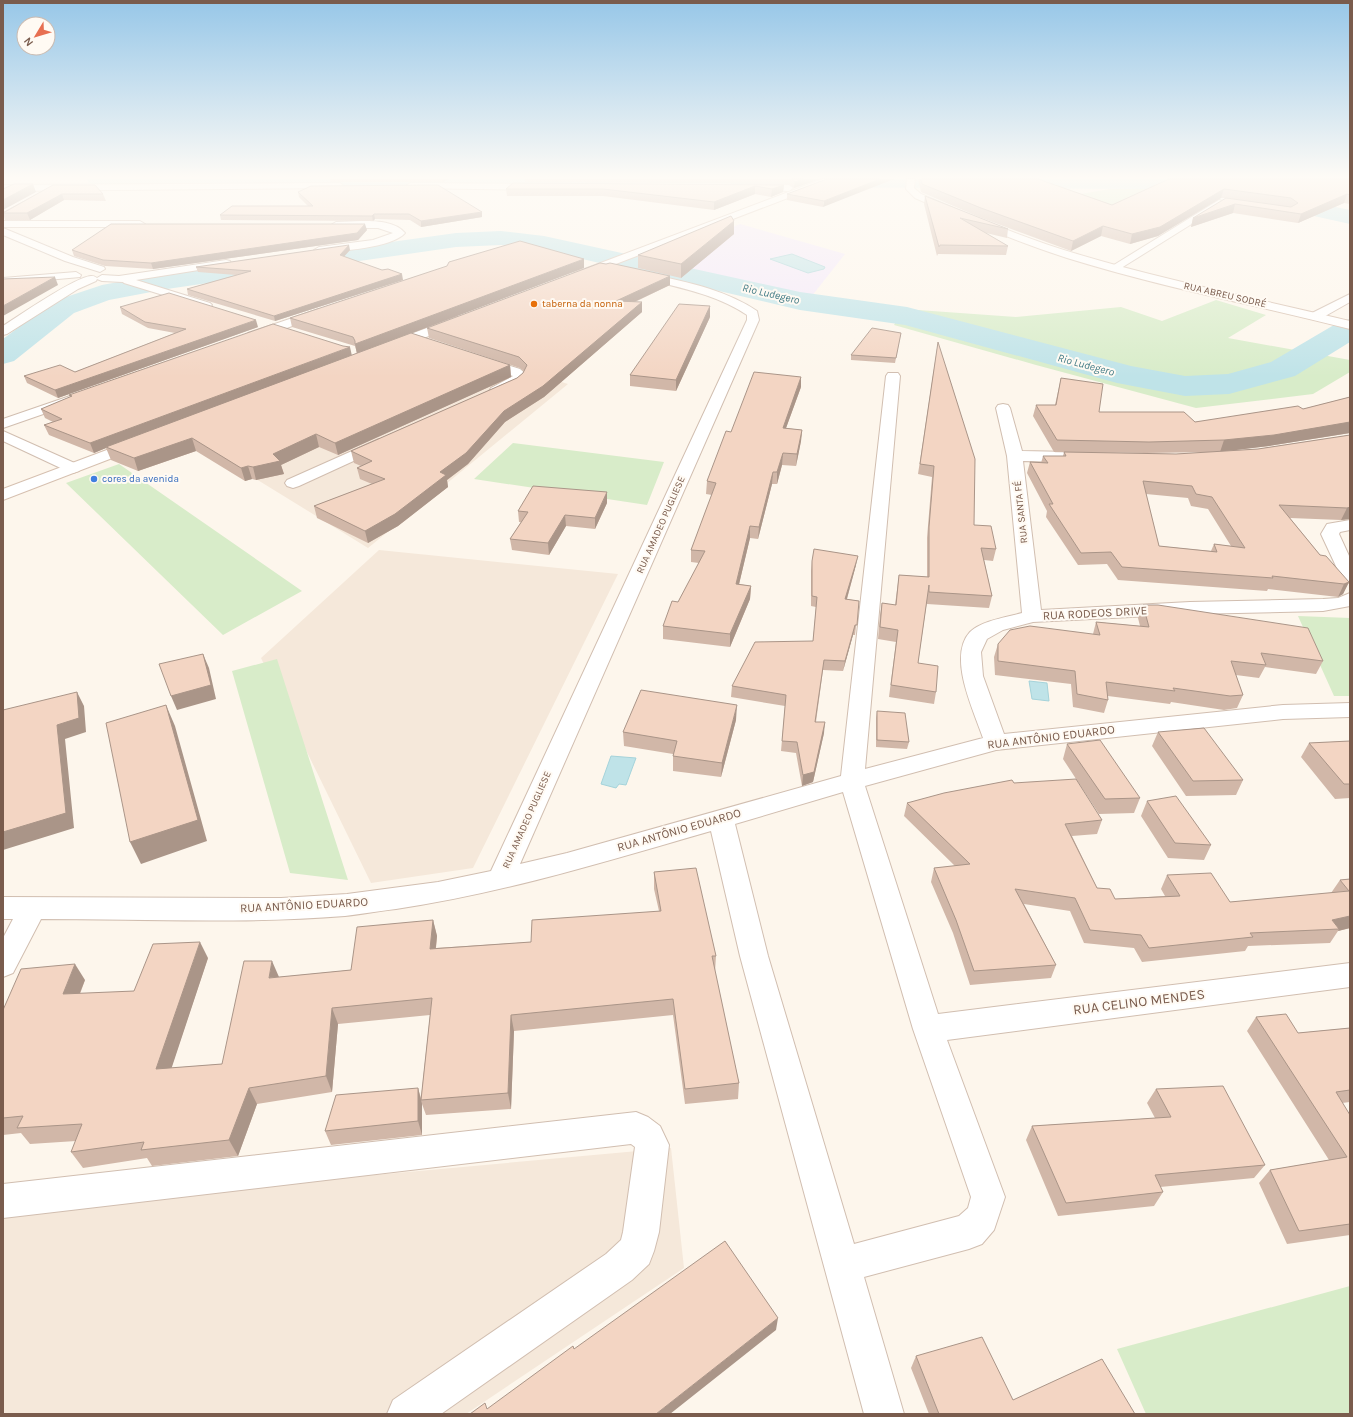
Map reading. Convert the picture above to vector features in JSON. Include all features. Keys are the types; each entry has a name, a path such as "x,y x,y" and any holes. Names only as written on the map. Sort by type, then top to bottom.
{"street":[{"path":"36,245 69,259 93,277 135,282 216,308"},
{"path":"308,252 352,245"},
{"path":"602,263 623,250 636,245"},
{"path":"568,275 654,245"},
{"name":"RUA ABREU SODRÉ","path":"1042,245 1114,268 1350,325"},
{"path":"1114,268 1152,245"},
{"path":"69,259 93,277"},
{"path":"3,281 93,277 237,262"},
{"name":"RUA AMADEO PUGLIESE","path":"500,879 753,320 753,314 745,308 713,295 682,285 628,272 602,263"},
{"path":"3,331 93,277"},
{"path":"1316,316 1350,297"},
{"path":"239,340 327,310"},
{"path":"412,338 464,313 380,345 412,338 432,345"},
{"path":"261,322 298,334"},
{"path":"470,357 520,375 518,380 512,384 484,396"},
{"path":"842,1265 969,1231 982,1218 988,1197 928,1029 852,781 893,376"},
{"path":"3,424 84,395"},
{"name":"RUA SANTA FÉ","path":"1003,408 1015,456 1032,616"},
{"path":"38,468 133,432"},
{"path":"3,435 73,468"},
{"path":"294,483 392,438"},
{"path":"3,495 145,440"},
{"path":"1015,456 1085,458"},
{"path":"1350,525 1333,528 1330,534 1350,577"},
{"name":"RUA RODEOS DRIVE","path":"996,742 972,676 971,652 978,636 996,626 1032,616 1190,608 1323,606 1350,600"},
{"name":"RUA ANTÔNIO EDUARDO","path":"3,908 281,909 347,906 438,892 567,863 852,781 996,742 1283,712 1350,710"},
{"path":"721,818 754,956 884,1414"},
{"path":"3,965 33,908"},
{"name":"RUA CELINO MENDES","path":"928,1029 1350,975"},
{"path":"3,1201 636,1128 648,1137 652,1145 641,1232 636,1251 619,1267 407,1414"}],"shaded area":[{"path":"690,245 814,245 845,254 811,297 653,261"},
{"path":"428,339 568,384 368,548 227,461"},
{"path":"379,550 618,574 473,868 371,883 261,658"},
{"path":"671,1148 684,1268 466,1414 3,1414 3,1212 275,1184"}],"green space":[{"path":"1216,300 1266,315 1228,338 1350,360 1350,372 1313,394 1196,408 894,325 904,309 1016,317 1121,307 1162,321"},
{"path":"513,443 664,462 647,505 474,479"},
{"path":"119,464 302,591 223,635 66,483"},
{"path":"1298,616 1350,618 1350,696 1334,696"},
{"path":"277,659 348,880 290,873 232,671"},
{"path":"1350,1286 1350,1414 1146,1414 1117,1349"}],"water":[{"path":"792,254 825,267 824,269 808,273 770,259"},
{"path":"1029,681 1047,683 1049,701 1032,699"},
{"path":"611,756 636,758 626,785 619,784 616,788 601,784"}],"building":[{"path":"79,245 274,245 151,263 103,260 72,250"},
{"path":"349,245 340,255 382,270 388,269 402,274 274,316 187,289 251,271 196,267"},
{"path":"506,245 535,245 584,259 355,344 353,337 290,318 447,266 449,262"},
{"path":"662,245 704,245 681,264 638,255"},
{"path":"949,245 1007,245 1008,246"},
{"path":"600,263 610,263 670,276 616,301 642,302 543,386 504,411 466,453 440,472 446,475 395,514 365,531 314,506 385,479 357,468 372,461 351,451 517,378 523,373 527,365 519,357 427,328"},
{"path":"55,277 3,306 3,279"},
{"path":"169,293 256,320 55,390 24,376 60,365 75,372 186,329 145,322 120,307"},
{"path":"679,304 710,306 676,380 630,375"},
{"path":"273,324 350,347 90,443 44,425 62,419 41,409 72,396 69,395"},
{"path":"872,328 901,333 896,358 851,355"},
{"path":"411,333 510,365 335,443 316,434 273,454 280,461 253,467 248,466 241,468 192,438 134,458 106,447"},
{"path":"938,342 975,459 974,525 991,526 996,549 981,548 992,596 929,592 929,585 918,663 938,666 936,692 891,685 898,630 880,627 882,603 896,605 899,575 929,577 929,527 934,466 920,464"},
{"path":"754,372 801,377 783,428 802,430 797,454 783,453 777,472 773,472 759,527 750,526 736,584 751,586 730,634 663,626 672,601 678,602 705,551 691,550 716,483 707,481 726,431 731,432"},
{"path":"1061,378 1103,384 1099,412 1184,412 1195,422 1298,406 1303,409 1350,397 1350,422 1274,435 1224,440 1149,442 1057,440 1036,405 1056,405"},
{"path":"1350,435 1350,507 1279,505 1320,555 1326,556 1349,582 1344,584 1272,576 1273,578 1122,567 1111,552 1081,553 1049,504 1053,504 1030,462 1048,463 1043,456 1066,456 1064,452 1176,454 1258,449","holes":["1143,481 1192,486 1196,494 1212,497 1245,548 1214,544 1217,552 1159,546"]},
{"path":"533,486 607,492 595,518 565,515 548,543 510,539 528,512 518,511"},
{"path":"814,549 858,556 845,599 859,601 857,625 855,625 845,661 824,660 815,722 825,722 814,772 803,775 797,742 782,741 786,695 732,686 755,642 813,641 817,597 812,596 812,561"},
{"path":"1143,605 1158,605 1308,628 1323,661 1261,653 1266,665 1231,661 1243,695 1230,696 1173,688 1175,691 1106,682 1108,700 1077,694 1075,671 998,661 998,644 1010,630 1030,626 1100,635 1096,622 1149,627"},
{"path":"203,654 211,685 171,696 159,664"},
{"path":"641,690 737,705 722,763 673,756 677,741 623,732"},
{"path":"77,692 79,718 57,725 66,813 3,832 3,710"},
{"path":"166,705 198,820 130,842 106,723"},
{"path":"877,711 905,713 909,742 877,740"},
{"path":"1204,728 1243,780 1193,781 1158,732"},
{"path":"1100,740 1140,798 1105,799 1067,744"},
{"path":"1350,741 1350,784 1344,784 1309,743"},
{"path":"1076,779 1102,820 1065,824 1097,888 1110,889 1115,899 1180,896 1167,875 1211,873 1230,902 1349,891 1340,880 1350,879 1350,916 1332,920 1339,929 1250,933 1253,937 1149,948 1141,935 1090,930 1075,898 1015,889 1056,965 974,971 956,920 934,868 970,864 907,803 944,793 1012,780 1014,783"},
{"path":"1176,796 1211,845 1175,843 1147,801"},
{"path":"696,868 716,956 712,956 739,1083 685,1089 673,999 511,1015 508,1093 421,1100 432,998 332,1008 326,1076 249,1088 229,1140 141,1150 144,1142 71,1152 82,1124 17,1128 23,1116 3,1118 3,1010 21,969 75,964 63,994 134,991 153,944 200,942 156,1069 222,1064 244,961 272,961 269,978 351,970 357,927 433,920 430,949 531,942 532,920 661,911 654,872"},
{"path":"1286,1014 1298,1033 1350,1028 1350,1090 1336,1092 1350,1115 1350,1224 1299,1231 1270,1170 1347,1157 1256,1017"},
{"path":"1223,1086 1265,1165 1155,1175 1163,1192 1066,1203 1032,1126 1171,1117 1156,1089"},
{"path":"418,1088 418,1121 325,1131 336,1095"},
{"path":"725,1241 778,1318 656,1414 470,1414 485,1403 487,1409 573,1346 574,1349"},
{"path":"982,1337 1013,1400 1102,1359 1135,1414 939,1414 916,1356"}],"waterway":[{"name":"Rio Ludegero","path":"3,354 64,307 102,293 167,281 420,245"},
{"name":"Rio Ludegero","path":"553,245 800,301 907,316 1129,376 1185,386 1229,384 1283,369 1350,328"}],"place":[{"name":"taberna da nonna","path":"534,304"},
{"name":"cores da avenida","path":"94,479"}]}
